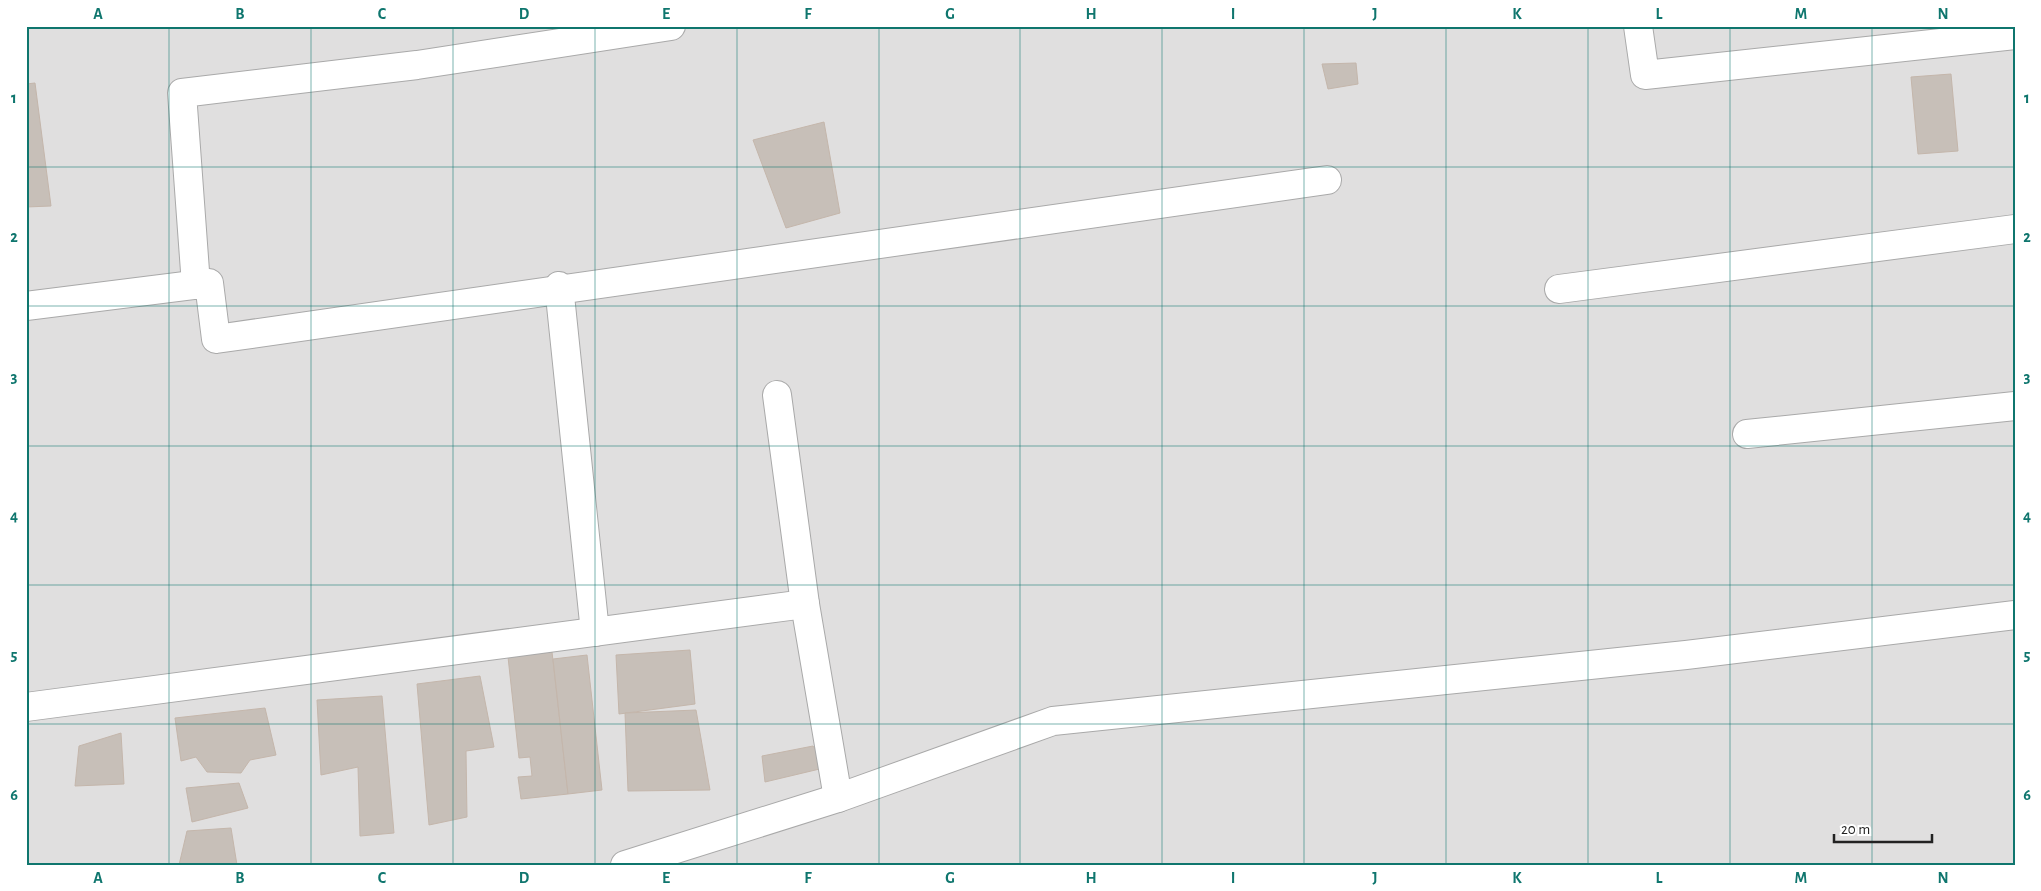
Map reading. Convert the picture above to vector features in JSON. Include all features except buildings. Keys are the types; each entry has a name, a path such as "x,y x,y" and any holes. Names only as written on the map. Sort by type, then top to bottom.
{"street":[{"path":"196,285 182,93 417,65 671,26"},
{"path":"1638,26 1646,75 2015,34"},
{"path":"26,306 209,283 216,340 559,288 1328,180"},
{"path":"1559,289 2015,229"},
{"path":"559,288 595,632"},
{"path":"778,395 805,604 838,798"},
{"path":"1747,434 2015,406"},
{"path":"26,707 805,604"},
{"path":"625,865 838,798 1053,721 1686,655 2015,615"}],"shaded area":[{"path":"26,26 2015,26 2015,865 26,865"}]}
